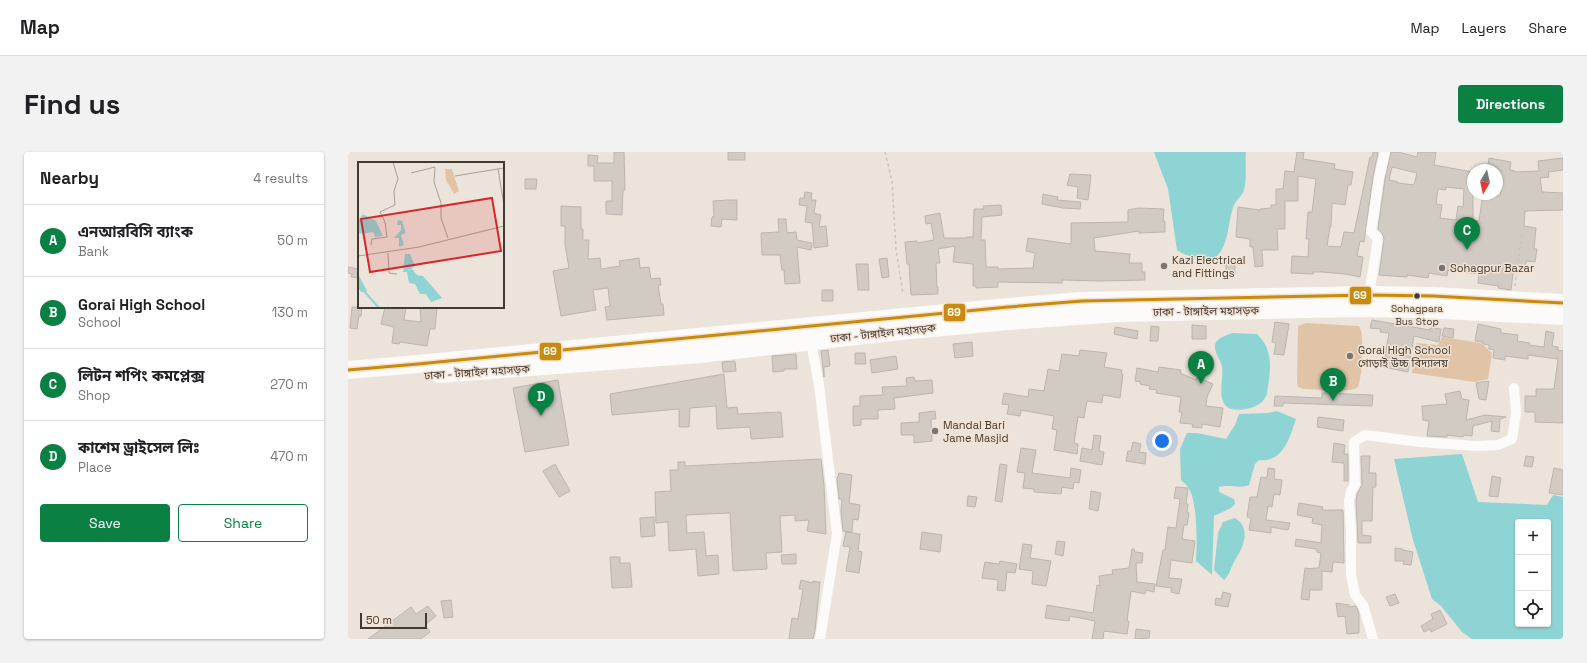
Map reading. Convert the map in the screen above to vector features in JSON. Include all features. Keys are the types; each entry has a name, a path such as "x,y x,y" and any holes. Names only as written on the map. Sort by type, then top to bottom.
{"highway":[{"name":"ঢাকা - টাঙ্গাইল মহাসড়ক","path":"348,380 386,378 637,351 1008,307 1082,301 1369,295 1433,296 1563,303"},
{"name":"ঢাকা - টাঙ্গাইল মহাসড়ক","path":"348,370 637,351 700,354 1010,321 1118,313 1369,308 1423,309 1563,316"}],"street":[{"path":"1369,295 1378,238 1370,232 1385,152"},
{"path":"811,342 818,385 836,534 820,639"},
{"path":"1373,639 1363,605 1355,595 1351,574 1351,529 1349,501 1351,491 1355,485 1354,442 1365,435 1427,443 1477,446 1498,445 1512,438 1516,413 1514,388"}],"path":[{"path":"886,152 892,181 896,249 903,294"},
{"path":"1513,300 1522,234"}],"shaded area":[{"path":"1306,323 1359,326 1362,338 1362,356 1361,375 1358,387 1340,391 1304,389 1298,387 1298,326"},
{"path":"1442,337 1481,343 1492,353 1488,379 1475,382 1412,373 1416,343 1438,345"}],"water":[{"path":"1154,152 1246,152 1244,190 1234,205 1226,240 1220,253 1215,258 1195,257 1186,255 1177,250 1168,189"},
{"path":"1232,333 1257,334 1267,347 1270,362 1267,394 1264,400 1256,406 1242,410 1229,408 1223,402 1221,392 1222,366 1215,348 1218,340"},
{"path":"1277,411 1296,419 1288,441 1280,453 1267,460 1259,460 1255,464 1249,485 1242,487 1219,487 1219,492 1234,499 1235,504 1231,508 1214,516 1212,575 1196,561 1197,534 1194,502 1187,486 1181,480 1180,449 1187,433 1197,433 1226,439 1235,425 1239,414 1268,413"},
{"path":"1462,454 1478,502 1547,505 1553,495 1563,497 1563,639 1472,639 1462,632 1441,606 1432,599 1413,540 1394,459"},
{"path":"1235,518 1240,522 1245,533 1241,550 1224,580 1214,570 1218,533 1223,522"}],"building":[{"path":"614,152 624,152 625,190 623,190 622,215 606,214 606,201 612,201 612,181 594,181 594,166 588,166 588,155 598,156 597,163 614,163"},
{"path":"728,152 745,152 745,160 728,160"},
{"path":"1297,152 1304,152 1303,159 1335,164 1334,169 1353,172 1351,185 1348,185 1345,205 1332,203 1331,227 1327,246 1341,247 1344,232 1354,233 1370,157 1372,157 1373,152 1378,152 1364,242 1360,241 1357,256 1363,257 1360,277 1322,272 1313,272 1313,274 1291,273 1292,256 1308,257 1309,239 1306,239 1308,212 1312,212 1316,179 1298,176 1298,201 1285,201 1285,229 1277,229 1278,250 1262,250 1263,266 1255,267 1253,247 1250,247 1250,239 1236,237 1238,207 1260,210 1271,208 1271,205 1276,205 1276,189 1283,189 1285,171 1294,172"},
{"path":"1391,152 1398,152 1417,157 1418,152 1436,152 1434,165 1467,171 1467,200 1473,200 1473,221 1479,221 1482,200 1503,200 1503,164 1488,164 1489,158 1511,162 1510,170 1515,172 1539,171 1538,161 1563,158 1563,170 1548,172 1549,177 1540,178 1542,192 1563,193 1563,210 1525,211 1524,226 1536,228 1534,249 1537,249 1535,262 1526,261 1526,267 1514,266 1511,290 1498,288 1499,286 1478,283 1479,274 1448,270 1447,276 1429,273 1428,278 1407,275 1407,277 1379,275 1384,239 1382,233 1378,229 1385,179","holes":["1392,167 1417,173 1414,185 1389,180","1446,187 1464,189 1463,207 1458,206 1456,220 1440,218 1442,205 1436,204 1438,189 1446,190"]},
{"path":"1070,174 1091,175 1088,200 1077,198 1078,187 1067,185"},
{"path":"525,179 537,179 536,189 525,189"},
{"path":"805,192 812,193 811,200 816,200 814,213 821,215 819,227 826,226 828,246 814,248 812,223 805,222 807,206 799,205 800,198 804,198"},
{"path":"1043,194 1058,197 1057,200 1081,202 1080,209 1063,208 1042,204"},
{"path":"737,200 737,220 722,219 721,227 711,226 712,217 714,217 713,201"},
{"path":"1001,205 1002,215 982,217 981,240 985,240 986,267 998,267 998,269 1033,268 1035,253 1026,251 1028,238 1071,244 1071,223 1128,222 1128,210 1138,208 1164,209 1163,221 1165,221 1165,232 1139,233 1139,231 1094,238 1095,251 1130,254 1129,263 1142,263 1142,272 1145,272 1145,280 1062,280 1062,283 998,282 998,287 976,288 976,286 973,286 973,264 953,262 955,246 938,249 940,263 936,263 938,294 911,295 909,264 907,264 905,242 917,241 917,243 934,240 931,223 926,224 925,216 940,213 944,238 973,237 974,209 984,209 983,206"},
{"path":"561,206 581,207 581,229 583,229 583,240 589,240 588,259 600,258 601,269 620,266 619,261 639,258 640,268 649,267 651,279 660,278 661,285 658,285 664,315 607,320 605,307 610,306 608,288 593,290 596,310 561,316 553,271 569,268 565,245 565,226 561,226"},
{"path":"778,219 786,219 787,233 796,232 797,240 812,243 811,250 797,247 800,283 785,284 784,270 782,270 780,255 762,255 761,233 779,232"},
{"path":"887,258 889,277 882,278 879,259"},
{"path":"1226,260 1235,260 1235,274 1226,274"},
{"path":"856,264 868,264 869,290 858,290"},
{"path":"348,267 358,269 358,278 351,277 352,274 348,273"},
{"path":"822,290 833,290 833,301 822,301"},
{"path":"352,307 362,308 357,329 350,328"},
{"path":"385,308 406,308 404,320 421,322 420,308 437,308 435,329 430,329 427,346 400,342 399,344 392,343 394,327 381,324"},
{"path":"1372,320 1430,330 1430,328 1441,329 1439,342 1414,336 1408,372 1383,367 1389,333 1380,332 1381,329 1370,328"},
{"path":"1275,322 1289,324 1284,355 1274,354 1276,343 1272,342"},
{"path":"1478,324 1501,329 1501,333 1518,335 1517,341 1530,343 1529,345 1544,347 1546,331 1554,333 1552,346 1558,347 1558,350 1563,351 1563,423 1535,422 1535,412 1525,412 1525,396 1536,396 1536,389 1554,389 1558,359 1528,355 1528,359 1505,356 1505,360 1493,358 1494,350 1489,349 1489,345 1483,344 1483,342 1475,341"},
{"path":"1192,325 1206,326 1206,339 1192,339"},
{"path":"1151,326 1159,327 1158,341 1150,341"},
{"path":"1115,327 1138,331 1137,339 1114,334"},
{"path":"1444,328 1454,329 1453,338 1442,336"},
{"path":"972,342 973,356 955,358 953,344"},
{"path":"828,350 830,366 824,367 824,377 821,351"},
{"path":"1080,350 1107,353 1104,367 1122,370 1121,374 1123,374 1120,398 1103,395 1102,403 1087,401 1084,418 1078,417 1074,443 1078,444 1077,454 1054,450 1057,430 1052,429 1054,416 1021,410 1020,416 1007,414 1009,405 1002,404 1004,393 1028,397 1029,389 1044,391 1048,369 1059,371 1062,354 1079,356"},
{"path":"855,353 865,353 866,364 855,364"},
{"path":"796,354 797,369 784,369 784,371 773,372 772,356"},
{"path":"896,356 898,369 872,373 870,360"},
{"path":"735,361 736,371 723,372 722,362"},
{"path":"1159,367 1181,370 1180,373 1196,380 1197,377 1213,384 1207,397 1206,406 1223,408 1220,427 1202,424 1202,428 1192,427 1193,424 1180,423 1182,412 1179,412 1181,397 1156,393 1157,390 1149,389 1150,386 1140,384 1141,382 1135,381 1137,368 1158,372"},
{"path":"724,374 727,408 737,407 738,414 781,412 783,437 751,439 750,427 717,429 716,406 690,408 689,427 679,427 679,409 612,415 610,394"},
{"path":"914,377 915,381 932,380 933,393 894,398 895,409 878,410 878,419 861,419 861,425 853,426 853,406 860,406 860,396 883,395 882,387 907,386 906,378"},
{"path":"558,380 569,445 525,452 513,388"},
{"path":"1489,381 1486,400 1479,399 1476,383"},
{"path":"1460,391 1462,399 1469,400 1466,420 1485,415 1506,417 1500,419 1499,432 1491,431 1492,421 1473,426 1472,436 1427,436 1429,421 1423,420 1422,406 1447,404 1445,394"},
{"path":"1322,393 1373,395 1372,406 1283,403 1283,406 1274,406 1275,396 1322,398"},
{"path":"935,411 936,419 931,419 932,441 914,443 914,435 901,435 901,423 919,422 919,413"},
{"path":"1318,417 1344,420 1343,431 1317,427"},
{"path":"1094,435 1101,436 1099,451 1104,452 1102,465 1080,461 1082,448 1092,450"},
{"path":"1133,442 1141,444 1139,452 1146,453 1145,464 1126,461 1128,451 1131,451"},
{"path":"1334,443 1345,445 1344,454 1348,454 1348,481 1344,481 1344,463 1332,462"},
{"path":"1021,448 1036,450 1032,473 1070,478 1071,468 1081,470 1079,483 1074,482 1073,489 1062,487 1061,494 1034,492 1034,489 1023,488 1025,473 1017,472"},
{"path":"1361,456 1370,456 1369,473 1376,473 1376,487 1373,487 1372,521 1362,521 1362,535 1371,536 1371,543 1358,543 1356,501 1357,494 1362,485"},
{"path":"1526,456 1534,457 1532,467 1524,466"},
{"path":"821,459 824,485 826,534 807,531 809,520 795,521 795,515 780,516 782,552 766,553 767,569 733,571 730,513 686,515 687,533 704,532 706,556 718,555 719,574 698,576 696,549 669,551 668,522 656,523 655,492 671,491 670,470 678,470 678,462 685,462 685,466"},
{"path":"555,464 570,491 559,497 543,471"},
{"path":"1000,464 1007,465 1002,502 995,501"},
{"path":"1268,468 1275,469 1274,479 1282,480 1280,495 1274,494 1272,507 1268,506 1266,520 1290,523 1288,530 1271,527 1271,533 1249,530 1251,518 1247,517 1250,497 1257,497 1261,477 1267,478"},
{"path":"1554,468 1563,470 1563,495 1549,493"},
{"path":"839,473 852,475 849,503 860,505 858,520 853,519 852,532 843,531 841,511 842,499 839,499 837,479"},
{"path":"1492,476 1501,478 1498,497 1489,496"},
{"path":"1176,487 1188,488 1186,504 1188,504 1187,512 1189,513 1187,525 1184,525 1182,539 1195,541 1192,563 1171,560 1169,578 1182,579 1179,594 1171,592 1172,588 1156,586 1163,550 1165,550 1168,527 1176,528 1180,499 1174,498"},
{"path":"1091,491 1101,493 1098,511 1089,509"},
{"path":"968,496 977,497 975,507 967,506"},
{"path":"1299,503 1323,507 1322,510 1343,510 1344,563 1333,562 1332,572 1322,571 1322,590 1310,590 1309,600 1301,599 1305,568 1319,568 1321,553 1317,552 1317,549 1295,546 1296,539 1321,543 1322,525 1312,523 1313,518 1297,515"},
{"path":"654,517 655,536 641,537 640,518"},
{"path":"846,532 860,534 858,551 862,552 859,573 846,571 850,547 843,546"},
{"path":"922,532 942,535 940,552 920,549"},
{"path":"1057,541 1065,542 1063,556 1055,554"},
{"path":"1023,544 1032,545 1030,558 1051,561 1046,586 1032,584 1033,571 1019,569"},
{"path":"1395,548 1413,552 1411,565 1403,564 1404,561 1395,561"},
{"path":"1132,549 1134,549 1135,552 1143,553 1142,563 1136,563 1137,582 1155,584 1154,592 1146,590 1145,594 1131,591 1127,621 1129,621 1127,634 1104,631 1103,639 1092,639 1095,621 1070,616 1069,621 1045,618 1047,605 1093,613 1097,585 1100,586 1099,576 1113,574 1112,570 1129,568"},
{"path":"796,554 796,564 782,564 781,555"},
{"path":"610,557 620,557 620,563 630,563 632,587 612,588"},
{"path":"1000,561 1017,564 1015,573 1007,572 1005,591 997,590 998,580 982,578 985,562 999,564"},
{"path":"801,580 813,583 813,581 820,582 815,630 813,639 789,639 792,618 798,619 803,589 799,589"},
{"path":"1223,592 1231,594 1228,607 1215,605 1216,598 1221,599"},
{"path":"1395,594 1399,603 1390,606 1386,597"},
{"path":"451,600 453,617 444,618 441,601"},
{"path":"1336,603 1349,605 1349,607 1355,606 1357,608 1359,614 1359,633 1347,634 1345,616 1338,617"},
{"path":"428,606 436,616 425,625 430,632 421,639 368,639 411,607 416,614"},
{"path":"1440,610 1447,624 1431,632 1430,629 1424,632 1421,626 1433,619 1431,614"},
{"path":"1136,629 1150,631 1149,638 1135,639"}],"transit line":[{"name":"69","path":"348,370 1082,301 1369,295 1433,296 1563,303"}],"place":[{"name":"লিটন শপিং কমপ্লেক্স","path":"1467,250"},
{"name":"Kazi Electrical and Fittings","path":"1164,266"},
{"name":"Sohagpur Bazar","path":"1442,268"},
{"name":"Sohagpara Bus Stop","path":"1417,296"},
{"name":"Gorai High School গোড়াই উচ্চ বিদ্যালয়","path":"1350,356"},
{"name":"এনআরবিসি ব্যাংক","path":"1201,384"},
{"name":"Gorai High School","path":"1333,401"},
{"name":"কাশেম ড্রাইসেল লিঃ","path":"541,416"},
{"name":"Mandal Bari Jame Masjid","path":"935,431"}]}
